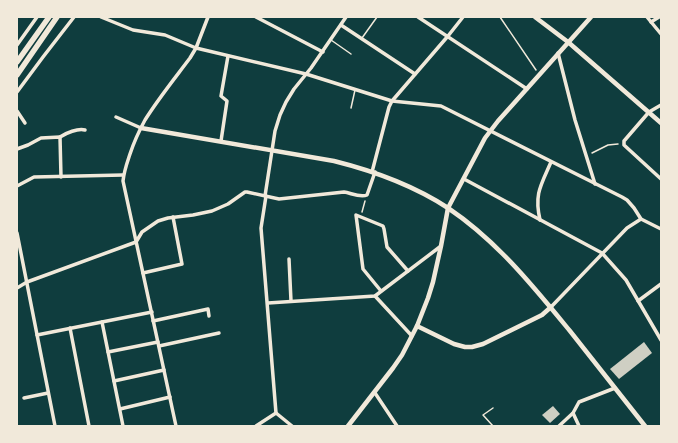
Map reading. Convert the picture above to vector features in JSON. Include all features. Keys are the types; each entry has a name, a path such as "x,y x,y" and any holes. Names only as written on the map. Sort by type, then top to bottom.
{"highway":[{"path":"17,62 49,17"},
{"path":"17,75 57,17"}],"street":[{"path":"17,45 37,17"},
{"path":"17,92 42,57 74,17"},
{"path":"102,17 133,30 165,35 196,48 306,74 392,101 441,106 627,200 641,219 661,229"},
{"path":"176,426 123,181 123,175 132,147 141,128 148,115 190,58 196,48 208,17"},
{"path":"256,17 323,52"},
{"path":"292,426 276,413 261,228 265,196 275,131 280,115 294,89 323,52 346,17"},
{"path":"418,17 527,89"},
{"path":"365,201 365,196 374,172 392,101 463,17"},
{"path":"536,17 568,42 661,123"},
{"path":"348,426 397,362 417,326 432,288 448,208 490,131 591,17"},
{"path":"647,17 661,34"},
{"path":"651,22 659,17"},
{"path":"341,24 415,74"},
{"path":"558,53 575,120 595,184"},
{"path":"221,141 228,101 221,96 228,56"},
{"path":"661,105 649,112 624,141 624,146 661,179"},
{"path":"17,111 25,123"},
{"path":"116,117 141,128 334,161 374,172 414,189 448,208 482,234 525,276 645,426"},
{"path":"17,149 41,138 60,137 64,134 82,129 85,130"},
{"path":"60,137 61,177"},
{"path":"540,220 537,203 538,195 540,186 551,162"},
{"path":"17,186 34,177 123,175"},
{"path":"464,179 602,253 626,280 661,340"},
{"path":"17,288 27,282 136,242 142,232 158,221 173,217 212,211 228,204 245,192 279,199 344,192 365,196"},
{"path":"360,217 362,212"},
{"path":"381,291 363,269 356,215 383,226 388,247 408,271"},
{"path":"143,273 182,264 173,217"},
{"path":"417,326 457,345 472,347 483,344 542,315 551,308 627,228 641,219"},
{"path":"17,233 55,426"},
{"path":"268,303 375,296 441,246"},
{"path":"289,259 291,301"},
{"path":"638,301 661,284"},
{"path":"375,296 412,336"},
{"path":"154,321 208,309 209,316"},
{"path":"37,335 152,312"},
{"path":"102,322 123,426"},
{"path":"70,328 89,426"},
{"path":"108,352 219,332"},
{"path":"114,381 164,370"},
{"path":"560,426 572,413 579,402 615,388"},
{"path":"24,398 48,393"},
{"path":"374,393 397,426"},
{"path":"120,409 170,397"},
{"path":"256,426 276,413"},
{"path":"572,413 579,426"}],"lane":[{"path":"362,39 377,17"},
{"path":"331,40 351,54"},
{"path":"351,108 356,90"},
{"path":"492,426 483,415 493,408"}],"path":[{"path":"500,17 536,70"},
{"path":"590,154 608,145 619,144"},
{"path":"362,212 365,201"}],"building":[{"path":"644,342 652,353 619,379 610,369"},
{"path":"553,406 560,414 550,423 542,415"}]}
